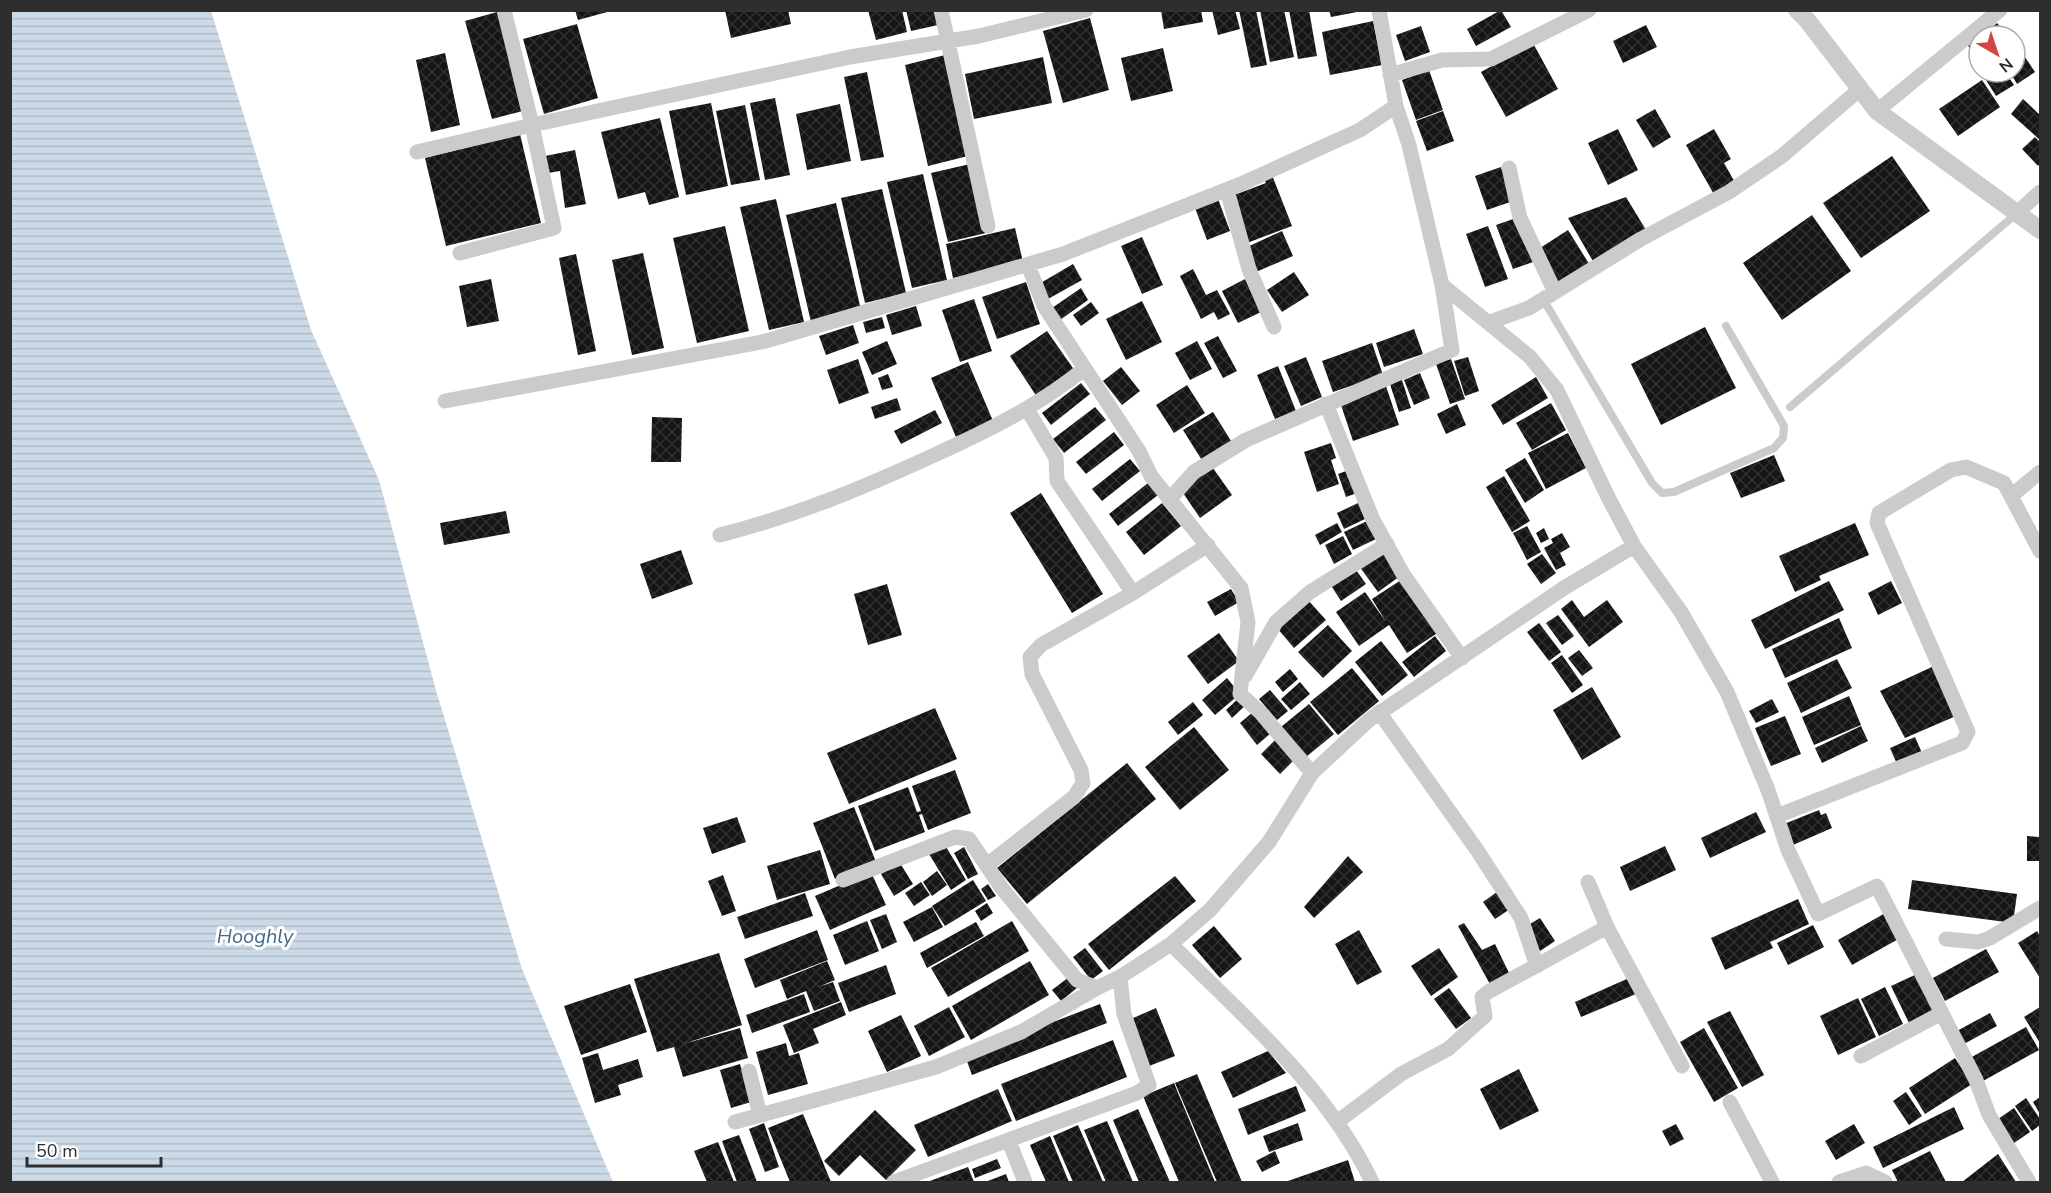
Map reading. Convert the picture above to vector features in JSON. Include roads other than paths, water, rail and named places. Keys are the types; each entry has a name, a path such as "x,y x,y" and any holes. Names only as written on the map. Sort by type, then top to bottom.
{"street":[{"path":"460,253 554,228 504,10"},
{"path":"940,10 988,226"},
{"path":"417,152 850,57 947,41 1086,10"},
{"path":"1169,500 1194,472 1246,440 1452,350 1442,285 1409,145 1396,106 1379,10"},
{"path":"1797,10 1808,20 1877,111 2040,230"},
{"path":"1877,111 2000,10"},
{"path":"1390,75 1442,60 1491,59 1588,11"},
{"path":"1491,322 1529,308 1641,239 1730,192 1782,156 1860,89"},
{"path":"445,401 762,342 1028,265 1063,254 1227,190 1360,130 1396,106"},
{"path":"1509,168 1520,218 1549,295"},
{"path":"1227,190 1250,269 1274,327"},
{"path":"2017,213 2040,192"},
{"path":"1028,265 1044,306 1151,476 1241,588 1248,622 1240,694 1260,712 1312,773"},
{"path":"1442,285 1491,322 1530,357 1557,390 1608,497 1635,546 1681,612 1727,692 1747,736 1788,850 1818,914 1877,886 1976,1080 1989,1115 2029,1182"},
{"path":"720,535 817,507 1000,425 1056,392 1084,369"},
{"path":"1326,404 1373,520 1403,574 1462,658"},
{"path":"1027,409 1056,458 1057,481 1133,593"},
{"path":"1776,816 1962,743 1968,732 1877,523 1879,513 1951,470 1966,467 2004,483 2040,551"},
{"path":"2011,496 2040,472"},
{"path":"1241,682 1276,622 1328,579 1386,544"},
{"path":"987,865 1074,797 1083,783 1081,770 1032,674 1030,657 1041,645 1133,593 1208,545"},
{"path":"735,1122 936,1067 1021,1032 1120,977 1171,944 1210,910 1269,842 1312,773 1379,712 1564,588 1635,546"},
{"path":"1379,712 1521,918 1537,966"},
{"path":"843,880 955,837 969,839 1001,887 1077,980 1097,988"},
{"path":"1588,882 1607,927 1682,1066"},
{"path":"1946,939 1978,942 1990,938 2040,908"},
{"path":"1337,1122 1401,1074 1448,1049 1485,1016 1482,997 1607,927"},
{"path":"1171,944 1247,1016 1305,1079 1337,1122 1372,1182"},
{"path":"894,1182 1137,1093 1149,1085 1124,1014 1120,977"},
{"path":"1861,1056 1942,1013"},
{"path":"749,1071 760,1115"},
{"path":"1730,1102 1772,1182"},
{"path":"1009,1141 1025,1182"},
{"path":"1839,1182 1866,1173 1885,1182"}],"lane":[{"path":"1790,407 2017,213"},
{"path":"1549,295 1652,483 1662,493 1674,492 1774,448 1783,438 1784,426 1726,326"}],"water":[{"name":"Hooghly","path":"10,11 211,11 311,330 379,480 437,694 522,969 613,1182 11,1182"}]}
